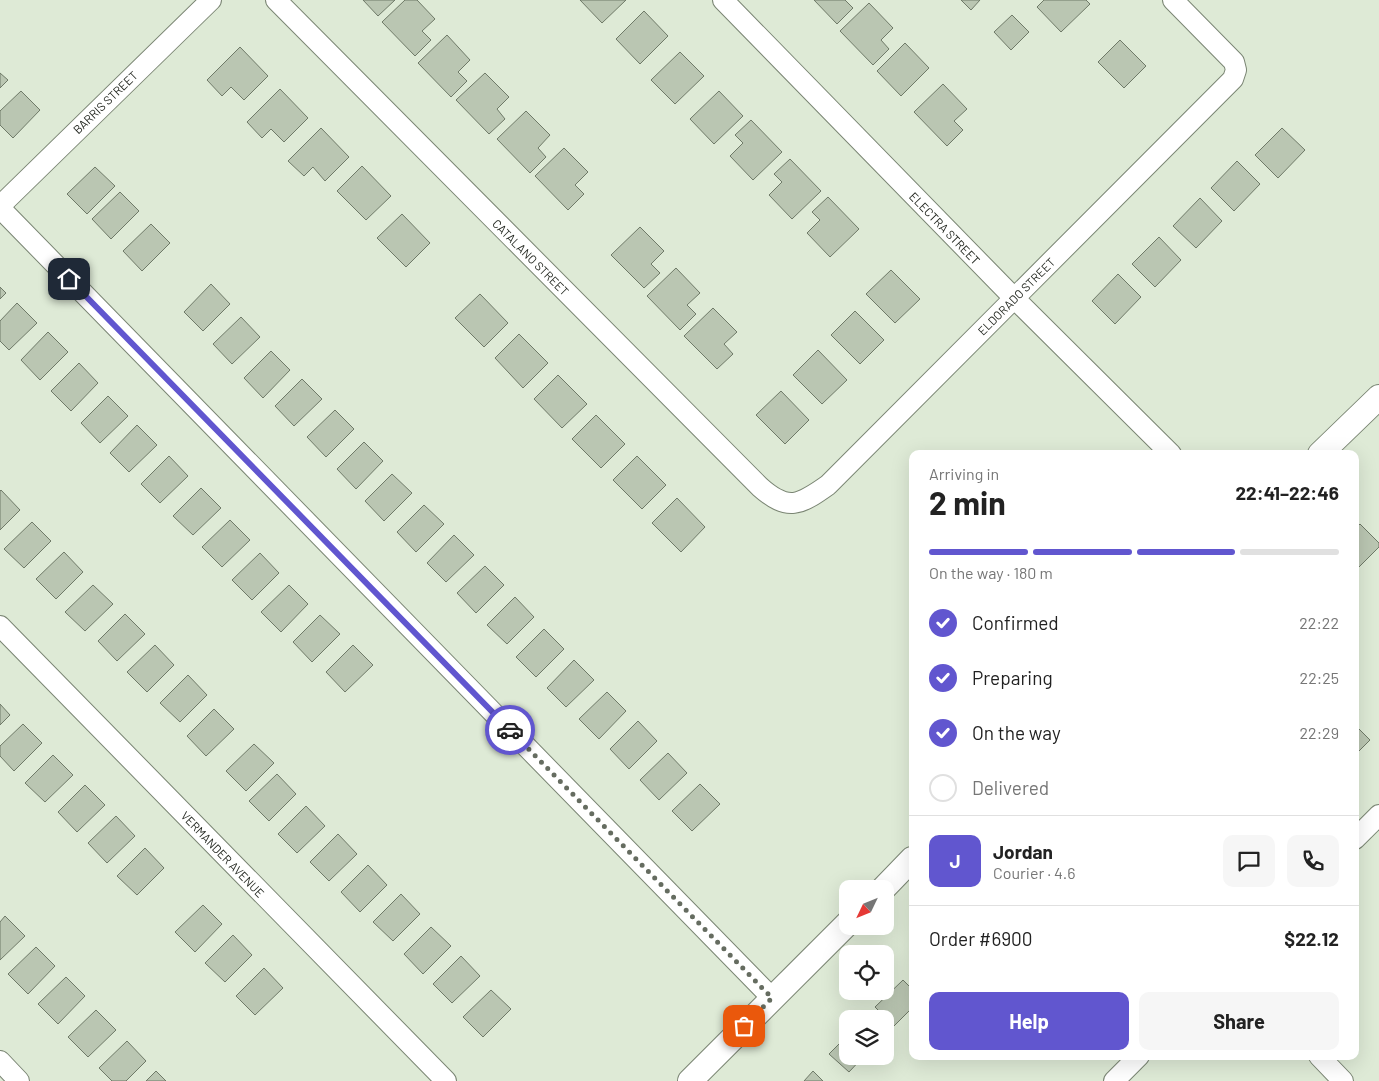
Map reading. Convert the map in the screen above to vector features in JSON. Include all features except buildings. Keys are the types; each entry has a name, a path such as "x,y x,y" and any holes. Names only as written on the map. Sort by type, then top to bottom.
{"street":[{"name":"BARRIS STREET","path":"0,207 210,0"},
{"name":"CATALANO STREET","path":"276,0 760,487 773,499 792,504"},
{"name":"ELECTRA STREET","path":"722,0 1014,298 1167,450"},
{"name":"ELDORADO STREET","path":"792,504 810,498 828,485 1234,79 1236,70 1234,62 1173,0"},
{"path":"0,207 772,998"},
{"path":"1324,450 1379,397"},
{"name":"VERMANDER AVENUE","path":"0,626 446,1081"},
{"path":"1359,835 1379,815"},
{"path":"892,880 909,863"},
{"path":"690,1081 839,932"},
{"path":"1114,1081 1135,1060"},
{"path":"1323,1060 1343,1081"},
{"path":"0,1061 19,1081"}],"way so far":[{"path":"510,730 772,998 744,1026"}],"route":[{"path":"69,279 510,730"}]}
